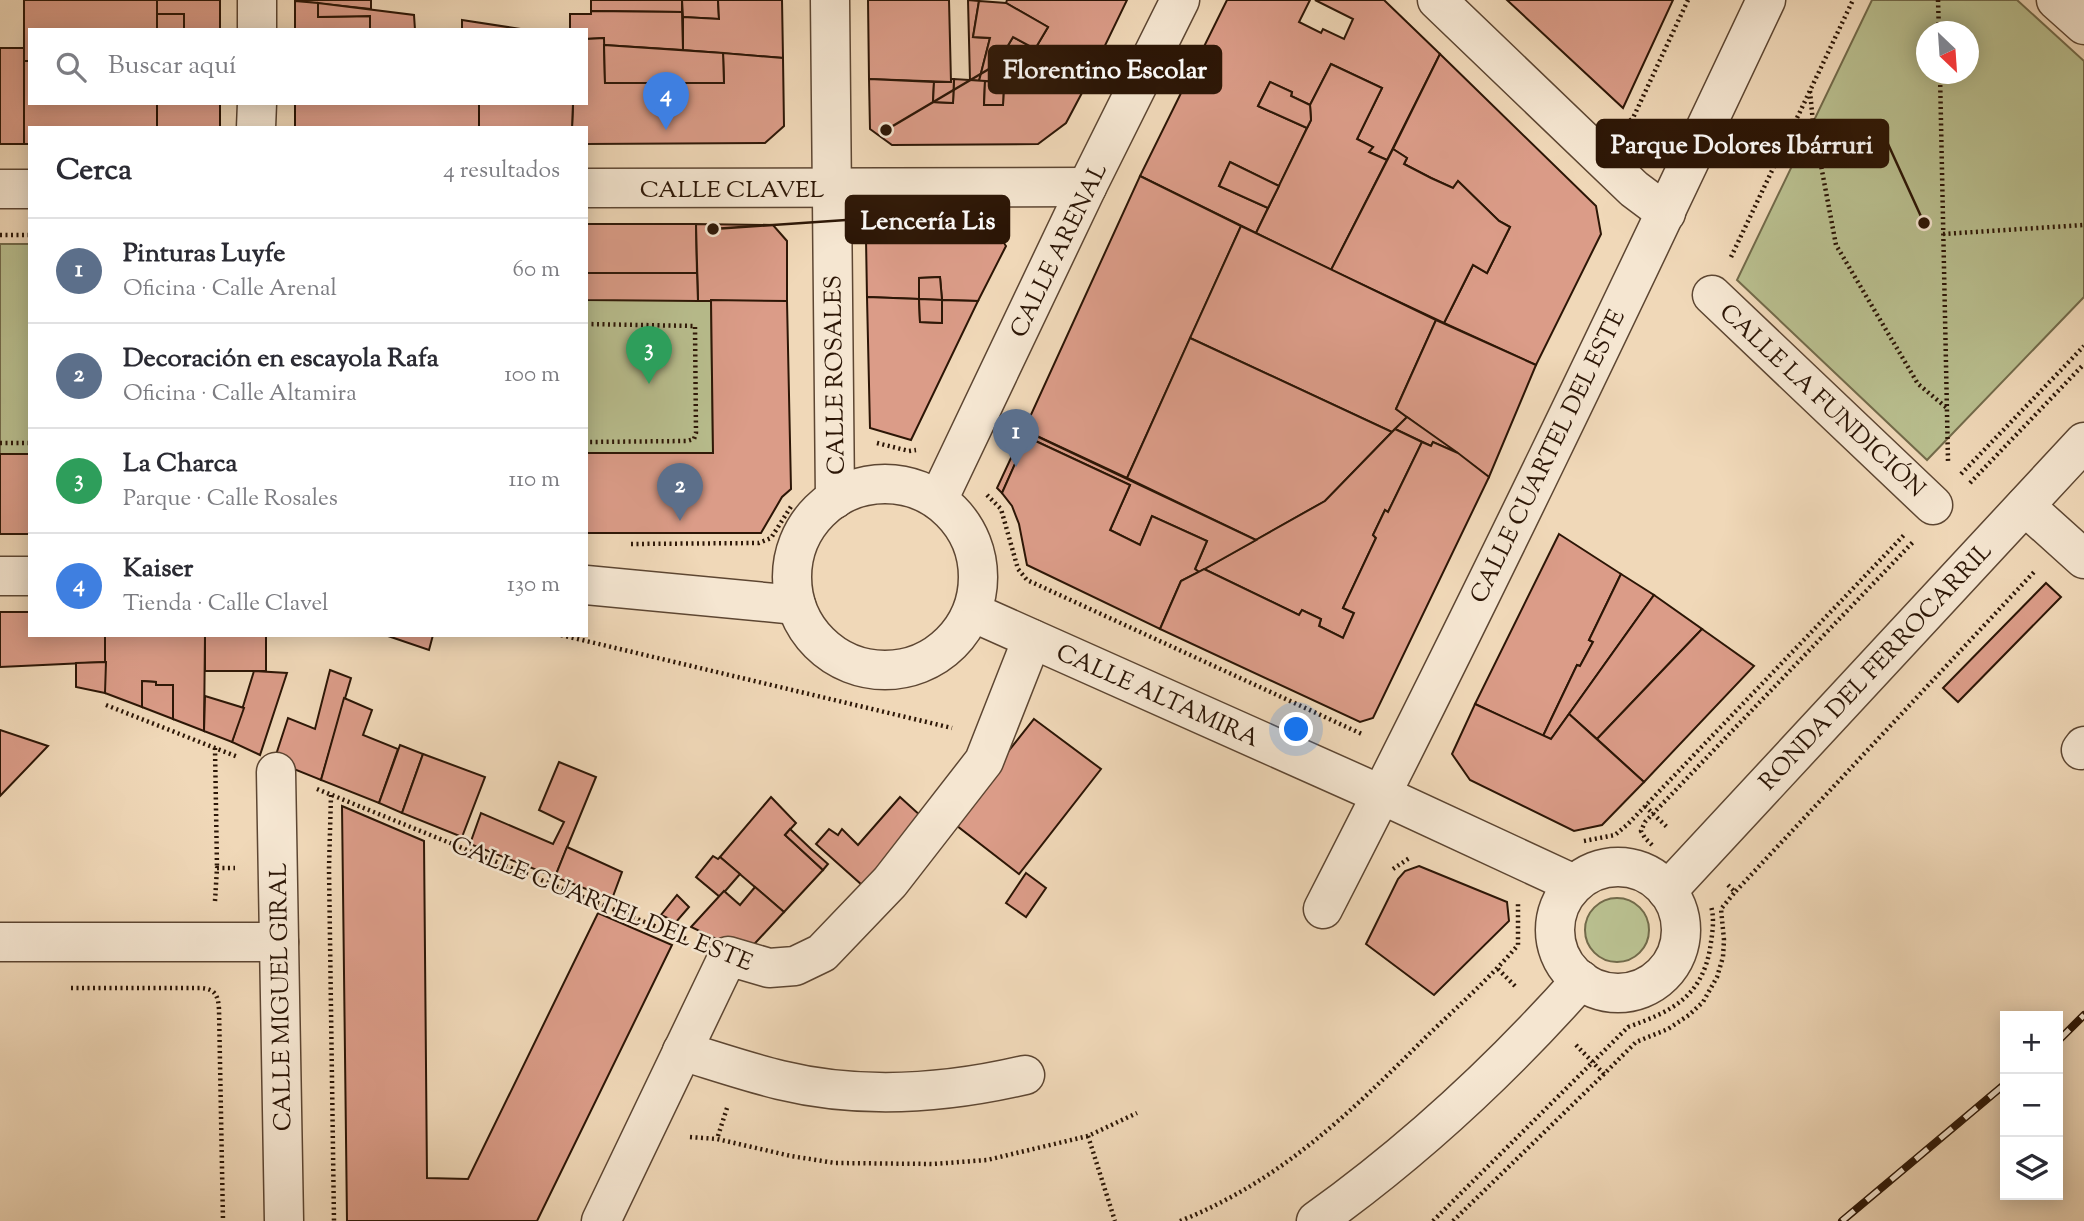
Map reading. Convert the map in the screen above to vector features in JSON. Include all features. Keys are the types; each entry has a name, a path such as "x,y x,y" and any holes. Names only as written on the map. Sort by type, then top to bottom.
{"street":[{"path":"257,0 257,28"},
{"name":"CALLE ROSALES","path":"830,0 835,499"},
{"name":"CALLE ARENAL","path":"938,500 1087,187 1180,0"},
{"path":"1437,0 1634,189 1666,214"},
{"name":"CALLE CUARTEL DEL ESTE","path":"1323,909 1666,214 1766,0"},
{"path":"2056,0 2084,25"},
{"path":"257,105 257,126"},
{"name":"CALLE CLAVEL","path":"588,188 1087,187"},
{"path":"0,190 28,189"},
{"name":"CALLE LA FUNDICIÓN","path":"1712,295 1933,505"},
{"name":"RONDA DEL FERROCARRIL","path":"1667,891 2084,442"},
{"path":"886,484 914,489 938,500 960,522 974,550 978,581 972,612 960,634 941,652 919,664 894,670 869,669 844,661 823,647 807,628 796,605 792,575 798,545 813,519 835,499 860,488 886,484"},
{"path":"2025,506 2074,550"},
{"path":"0,576 28,576"},
{"path":"588,585 796,605"},
{"name":"CALLE ALTAMIRA","path":"972,612 1382,794 1574,884"},
{"name":"CALLE CUARTEL DEL ESTE","path":"728,956 769,968 795,966 822,954 890,882 984,761 1032,639"},
{"name":"CALLE MIGUEL GIRAL","path":"276,772 284,1221"},
{"path":"1626,867 1650,876 1667,891 1678,910 1681,929 1679,946 1672,962 1661,976 1643,988 1624,992 1602,991 1581,980 1568,968 1559,952 1555,935 1556,917 1560,904 1574,884 1597,871 1626,867"},
{"path":"0,942 279,942"},
{"path":"601,1221 728,956"},
{"path":"1316,1221 1370,1182 1463,1100 1581,980"},
{"path":"682,1051 782,1081 878,1094 934,1092 989,1084 1025,1075"}],"path":[{"path":"1620,123 1626,124 1633,118 1688,0"},
{"path":"1712,295 1853,0"},
{"path":"1938,0 1939,21"},
{"path":"1940,84 1949,439"},
{"path":"1810,91 1813,123 1836,245 1918,384 1948,408"},
{"path":"1943,234 2084,225"},
{"path":"0,235 28,235"},
{"path":"588,324 695,326 696,433 694,439 687,442 588,442"},
{"path":"1577,841 1593,841 1615,835 1628,824 2084,346"},
{"path":"866,440 909,451 923,448"},
{"path":"0,443 28,443"},
{"path":"985,490 987,496 1001,509 1018,569 1027,580 1372,739"},
{"path":"626,544 759,543"},
{"path":"1453,1221 1636,1042 1668,1029 1703,1002 1717,977 1723,957 1721,909 2074,550"},
{"path":"569,637 994,738"},
{"name":"CALLE CUARTEL DEL ESTE","path":"106,705 728,956"},
{"path":"215,748 217,868"},
{"path":"331,795 329,868 334,1221"},
{"path":"1391,873 1408,857 1416,856"},
{"path":"1698,856 1735,892"},
{"path":"1180,1221 1245,1191 1311,1145 1377,1086 1498,969 1518,945 1517,893 1532,866"},
{"path":"1498,969 1604,1074"},
{"path":"67,988 201,988 211,989 217,994 223,1221"},
{"path":"1433,1221 1592,1062"},
{"path":"740,1069 717,1139 835,1163 933,1164 987,1160 1088,1136 1138,1113"},
{"path":"1088,1136 1115,1221"}],"green space":[{"path":"1872,0 2017,0 2084,61 2084,297 1927,460 1737,280"},
{"path":"0,244 28,244 28,454 0,454"},
{"path":"588,300 711,300 713,453 588,453"},
{"path":"1617,898 1635,904 1643,912 1649,930 1643,948 1635,956 1617,962 1599,956 1591,948 1585,930 1591,912 1599,904"}],"building":[{"path":"24,0 157,0 157,28 28,28 28,61 24,61"},
{"path":"157,0 220,0 220,28 184,28 184,14 157,14"},
{"path":"371,0 371,9 295,1"},
{"path":"591,0 682,0 682,12 591,11"},
{"path":"682,0 718,0 719,19 683,17"},
{"path":"718,0 782,0 783,58 683,50 683,17 719,19"},
{"path":"868,0 949,0 951,82 869,79"},
{"path":"968,0 979,1 973,37 990,38 979,81 970,80"},
{"path":"1007,0 1127,0 1084,89 1016,84 1024,73 1000,59 1013,37 1035,49 1048,27 1006,3"},
{"path":"1227,0 1310,0 1299,22 1321,33 1323,29 1344,39 1353,19 1315,0 1384,0 1440,54 1387,160 1369,152 1373,147 1357,139 1382,88 1331,64 1310,105 1291,96 1292,92 1270,82 1258,106 1307,128 1279,186 1230,162 1219,186 1268,208 1256,233 1140,176"},
{"path":"1507,0 1673,0 1623,108"},
{"path":"295,1 318,3 318,17 370,16 370,28 295,28"},
{"path":"979,1 1006,3 1048,27 1035,49 1013,37 1000,59 1024,73 1016,84 979,81 990,38 973,37"},
{"path":"318,3 414,15 415,28 370,28 370,16 318,17"},
{"path":"591,11 682,12 683,50 604,45 604,38 588,39 588,28 570,28 570,14 591,14"},
{"path":"157,14 184,14 184,28 157,28"},
{"path":"462,20 514,28 462,28"},
{"path":"604,38 605,83 724,83 723,53 783,58 784,126 765,143 588,144 588,126 572,126 573,105 588,105 588,39"},
{"path":"604,45 723,53 724,83 605,83"},
{"path":"0,48 24,48 24,144 0,144"},
{"path":"1440,54 1596,206 1601,234 1536,365 1444,323 1473,265 1487,273 1510,227 1499,221 1458,181 1453,188 1431,178 1404,164 1407,158 1393,149"},
{"path":"24,61 28,61 28,105 157,105 157,126 28,126 28,144 24,144"},
{"path":"1331,64 1382,88 1357,139 1373,147 1369,152 1387,160 1331,270 1256,233 1311,120 1310,105"},
{"path":"869,79 934,82 933,102 953,103 954,79 985,81 984,105 1003,105 1004,82 1084,89 1066,123 1038,144 892,145 870,129"},
{"path":"951,79 954,79 953,103 933,102 934,82 951,82"},
{"path":"985,81 1004,82 1003,105 984,105"},
{"path":"1270,82 1292,92 1291,96 1310,105 1311,120 1307,128 1258,106"},
{"path":"157,105 220,105 220,126 157,126"},
{"path":"295,105 479,105 479,126 295,126"},
{"path":"479,105 573,105 572,126 479,126"},
{"path":"1393,149 1407,158 1404,164 1431,178 1453,188 1458,181 1499,221 1510,227 1487,273 1473,265 1444,323 1331,270"},
{"path":"1230,162 1279,186 1268,208 1219,186"},
{"path":"1140,176 1241,226 1127,478 1024,430"},
{"path":"989,222 1006,246 978,301 942,300 940,277 919,278 919,299 867,297 866,239 881,223"},
{"path":"588,224 696,224 697,273 588,273"},
{"path":"696,224 773,225 787,241 787,301 698,301"},
{"path":"1241,226 1436,320 1396,409 1407,417 1392,432 1190,338"},
{"path":"588,273 697,273 698,301 588,300"},
{"path":"940,277 942,300 919,299 919,278"},
{"path":"867,297 919,299 920,322 942,323 942,300 978,301 911,440 870,428"},
{"path":"919,299 942,300 942,323 920,322"},
{"path":"711,300 787,301 791,489 782,497 761,533 588,533 588,453 713,453"},
{"path":"1436,320 1536,365 1489,477 1396,409"},
{"path":"1190,338 1392,432 1325,501 1256,540 1127,478"},
{"path":"1407,417 1458,453 1433,442 1431,446 1395,429"},
{"path":"1395,429 1422,442 1388,512 1385,510 1373,535 1376,538 1343,608 1354,613 1343,638 1319,626 1321,619 1302,610 1299,615 1204,569 1325,501"},
{"path":"1024,430 1256,540 1199,572 1195,569 1207,541 1152,516 1140,545 1110,530 1130,485 1027,437 1002,493 997,488"},
{"path":"1027,437 1130,485 1110,530 1140,545 1152,516 1207,541 1195,569 1199,572 1181,581 1160,629 1027,565 1019,524 1012,506 1002,493"},
{"path":"1422,442 1431,446 1433,442 1458,453 1489,477 1373,718 1360,722 1160,629 1181,581 1204,569 1299,615 1302,610 1321,619 1319,626 1343,638 1354,613 1343,608 1376,538 1373,535 1385,510 1388,512"},
{"path":"0,454 28,454 28,534 0,534"},
{"path":"1559,534 1621,574 1589,640 1593,642 1580,666 1577,665 1543,736 1475,704"},
{"path":"1621,574 1654,595 1551,739 1543,736 1577,665 1580,666 1593,642 1589,640"},
{"path":"2046,583 2061,597 1958,702 1943,688"},
{"path":"1654,595 1702,629 1597,739 1569,714"},
{"path":"0,612 28,612 28,637 105,637 106,662 0,667"},
{"path":"1702,629 1754,666 1644,782 1597,739"},
{"path":"105,637 205,637 204,731 173,719 173,685 156,685 156,682 142,681 142,707 105,693"},
{"path":"205,637 266,637 266,671 205,671"},
{"path":"391,637 432,637 429,650"},
{"path":"106,662 105,693 76,687 76,663"},
{"path":"330,670 351,678 321,780 274,761 288,718 315,729"},
{"path":"254,671 287,673 260,755 232,742"},
{"path":"142,681 156,682 156,685 173,685 173,719 142,707"},
{"path":"205,696 244,708 232,742 204,731"},
{"path":"344,698 372,710 363,735 398,749 379,803 321,780"},
{"path":"1475,704 1551,739 1569,714 1644,782 1602,825 1574,831 1470,780 1452,754"},
{"path":"1034,719 1101,769 1019,874 952,822"},
{"path":"0,730 48,746 0,796"},
{"path":"400,745 423,754 402,813 379,803"},
{"path":"423,754 485,777 462,837 402,813"},
{"path":"559,762 596,777 555,877 470,844 481,813 553,844 564,822 539,810"},
{"path":"771,797 796,823 785,835 823,870 784,912 720,857"},
{"path":"900,797 922,817 862,885 816,844 829,829 838,835 842,829 858,845"},
{"path":"342,806 424,841 427,1178 468,1179 598,913 672,945 537,1221 347,1221"},
{"path":"790,829 828,864 823,870 785,835"},
{"path":"567,847 622,872 612,899 555,877"},
{"path":"713,856 718,859 720,857 740,874 720,897 696,877"},
{"path":"1419,866 1507,902 1509,921 1434,995 1366,944 1398,879 1405,871"},
{"path":"1026,873 1046,888 1026,917 1006,903"},
{"path":"755,887 784,912 746,953 691,927 724,891 740,905"},
{"path":"677,895 689,907 676,922 661,915"}],"railway":[{"path":"2063,1036 2084,1015"},
{"path":"1842,1221 2000,1088"}],"place":[{"name":"Kaiser","path":"666,130"},
{"name":"Florentino Escolar","path":"886,130"},
{"name":"Parque Dolores Ibárruri","path":"1924,223"},
{"name":"Lencería Lis","path":"713,229"},
{"name":"La Charca","path":"649,384"},
{"name":"Pinturas Luyfe","path":"1016,467"},
{"name":"Decoración en escayola Rafa","path":"680,521"}]}
